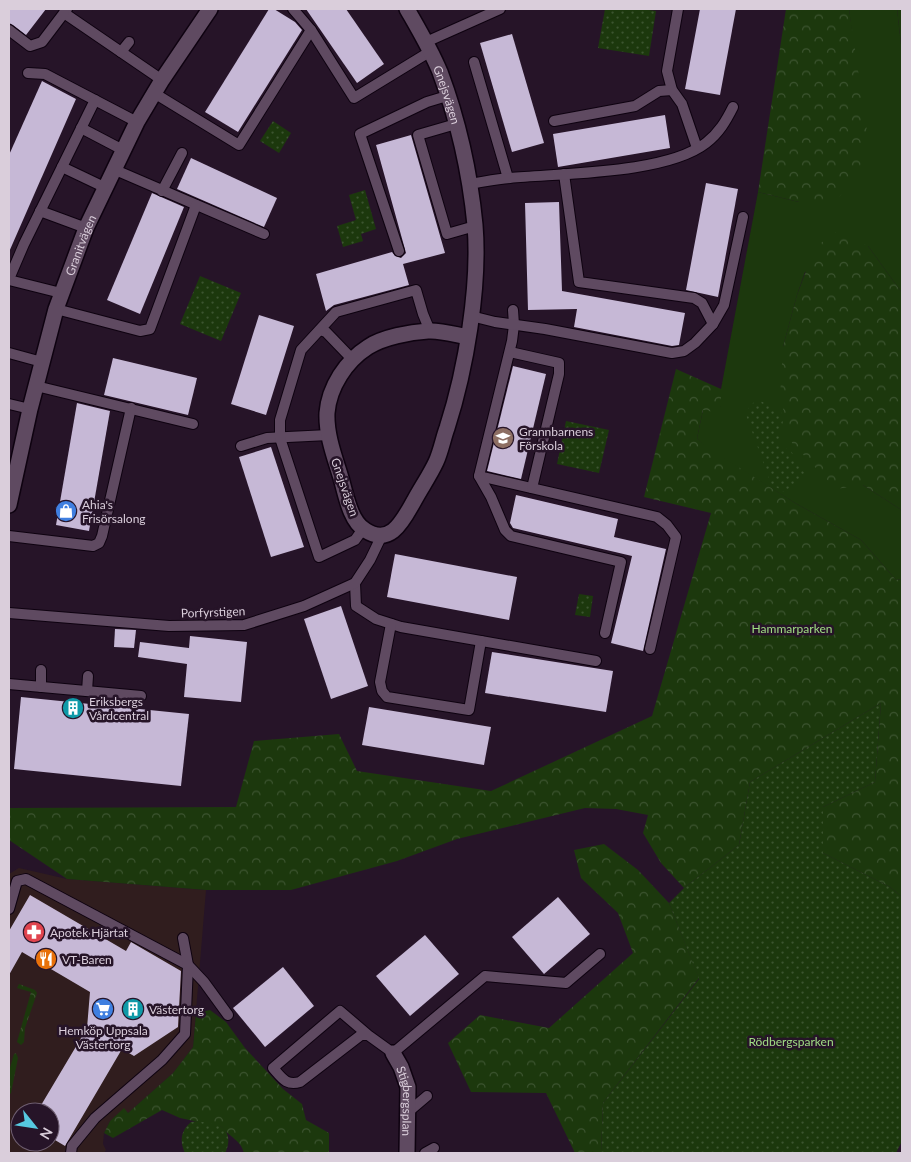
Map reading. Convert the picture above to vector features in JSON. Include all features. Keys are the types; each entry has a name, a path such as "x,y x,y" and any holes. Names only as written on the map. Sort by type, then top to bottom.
{"street":[{"name":"Granitvägen","path":"9,505 11,486 56,309 86,228 104,187 137,122 158,86 210,9"},
{"name":"Gnejsvägen","path":"407,9 428,46 440,74 456,124 469,184 475,226 475,270 468,337 456,400 436,462 401,524 391,533 382,535 372,534 363,529 354,519 333,452 327,414 331,392 352,359 370,346 396,336 430,331 468,337"},
{"name":"Stigbergsplan","path":"393,1053 408,1086 407,1153"}],"lane":[{"path":"293,9 310,30 354,98 428,46 500,9"},
{"path":"678,9 666,71 672,90 682,104 697,148"},
{"path":"9,30 30,46 42,42 66,11 121,52 158,86 239,145 310,30"},
{"path":"121,52 129,42"},
{"path":"474,62 508,178"},
{"path":"28,73 45,74 137,122"},
{"path":"554,121 636,106 659,91 672,90"},
{"path":"399,251 360,134 427,102 447,96"},
{"path":"61,294 9,280 40,210 95,100"},
{"path":"469,184 508,178 637,167 682,156 706,143 724,126 734,107"},
{"path":"456,124 418,135 447,234 475,226"},
{"path":"81,128 123,150"},
{"path":"162,191 182,153"},
{"path":"62,167 104,187"},
{"path":"113,170 264,234"},
{"path":"564,174 578,282 694,298 702,303 713,324"},
{"path":"56,309 140,331 150,329 196,205"},
{"path":"40,210 86,228"},
{"path":"471,316 672,353 684,351 695,343 713,324 724,305 743,217"},
{"path":"363,529 355,540 319,557 280,438 280,420 301,350 336,312 416,290 422,314 430,331"},
{"path":"513,310 514,325 510,352 478,476 491,497 505,530 511,536 621,562 605,633"},
{"path":"320,330 326,332 352,359"},
{"path":"510,352 559,363 559,374 532,488"},
{"path":"9,353 42,362"},
{"path":"36,386 193,424"},
{"path":"9,404 30,409"},
{"path":"9,536 93,546 99,543 131,408"},
{"path":"241,446 267,438 329,435"},
{"path":"478,476 657,517 667,525 676,537 650,649"},
{"path":"382,535 370,560 355,583 356,606 376,619 401,627 596,661"},
{"name":"Porfyrstigen","path":"9,613 169,626 244,626 304,606 355,583"},
{"path":"391,624 380,682 382,691 387,697 469,710 480,641"},
{"path":"40,687 41,670"},
{"path":"87,691 88,676"},
{"path":"9,684 141,696"},
{"path":"9,909 18,881 26,879 188,965 204,982 228,1015"},
{"path":"71,1153 72,1146 95,1118 162,1060 185,1034 188,965 183,938"},
{"path":"368,1035 361,1035 300,1082 292,1084 285,1082 273,1068 340,1011 393,1053 485,976 566,983 600,954"},
{"path":"407,1113 428,1096"}],"shaded area":[{"path":"19,868 67,879 206,890 193,1047 173,1073 128,1113 124,1109 110,1121 104,1133 103,1144 106,1150 104,1153 9,1153 9,874"}],"green space":[{"path":"605,9 656,11 649,56 598,48"},
{"path":"786,9 849,9 867,131 859,172 836,201 799,202 758,192"},
{"path":"849,9 897,9 902,53 902,293 868,246 805,272 783,347 863,485 902,512 902,579 896,580 861,540 795,503 707,448 697,438 703,410 721,406 721,389 758,192 799,202 852,34"},
{"path":"897,9 902,9 902,53"},
{"path":"273,121 291,133 279,153 260,141"},
{"path":"365,190 376,229 361,234 363,241 343,247 337,226 356,220 349,195"},
{"path":"838,231 868,246 902,293 902,512 863,485 836,489 792,443 780,397 783,347 797,295 815,247"},
{"path":"200,276 241,293 221,341 180,324"},
{"name":"Hammarparken","path":"676,369 721,389 721,406 714,412 703,410 697,438 707,447 795,503 861,540 896,580 902,579 902,897 890,887 823,853 823,807 875,782 881,703 750,782 739,845 684,888 661,863 643,833 648,815 616,809 585,808 457,839 397,861 291,890 206,890 67,879 9,840 9,808 236,807 254,741 339,734 357,771 491,791 652,716 711,513 644,497"},
{"path":"757,399 781,412 783,421 778,444 791,451 806,476 784,492 771,484 745,412"},
{"path":"566,421 609,430 599,473 557,464"},
{"path":"579,594 593,596 590,617 575,615"},
{"name":"Rödbergsparken","path":"881,703 875,782 823,807 823,853 890,887 902,897 902,1141 896,1153 601,1153 603,1103 699,979 669,903 684,888 739,845 750,782"},
{"path":"604,844 638,870 669,903 699,978 603,1103 601,1153 575,1153 546,1093 471,1092 448,1043 480,1015 549,1028 633,953 618,913 581,878 574,850"},
{"path":"19,984 35,990 37,993 25,1028 24,1042 21,1045 17,1042 31,992 17,988"},
{"path":"210,1010 226,1022 245,1048 283,1089 302,1104 306,1120 329,1133 329,1153 244,1153 240,1145 222,1127 180,1118 162,1110 113,1138 104,1133 110,1121 124,1108 128,1113 173,1073 193,1047 196,1013"},
{"path":"16,1053 18,1058 9,1095 9,1071 14,1054"},
{"path":"198,1121 220,1126 225,1130 228,1140 225,1153 185,1153 182,1144 183,1132 191,1122"}],"building":[{"path":"9,9 46,9 26,35 9,23"},
{"path":"269,9 274,9 295,22 302,30 238,132 205,112"},
{"path":"306,9 346,9 384,64 357,83"},
{"path":"700,9 736,9 720,95 685,89"},
{"path":"512,34 544,143 512,152 480,43"},
{"path":"42,81 76,99 9,252 9,155"},
{"path":"665,115 670,148 558,167 553,134"},
{"path":"411,135 445,253 403,264 409,285 334,305 326,311 316,274 392,252 395,256 401,258 406,253 376,145"},
{"path":"191,158 277,198 264,227 177,189"},
{"path":"706,183 738,189 718,297 686,290"},
{"path":"152,193 184,207 140,314 107,300"},
{"path":"559,202 562,291 685,313 679,345 672,346 574,327 577,309 528,310 525,203"},
{"path":"259,315 294,326 266,415 231,404"},
{"path":"113,358 197,378 188,415 104,395"},
{"path":"513,366 546,374 521,479 487,471"},
{"path":"77,403 110,411 89,531 56,525"},
{"path":"271,447 304,547 271,557 239,457"},
{"path":"516,495 618,519 614,537 666,549 643,651 611,643 632,556 513,528 510,523"},
{"path":"395,554 517,577 509,620 387,597"},
{"path":"341,606 368,686 331,699 304,619"},
{"path":"115,629 136,630 134,648 114,647"},
{"path":"190,636 247,642 241,702 184,697 187,664 138,657 140,642 189,648"},
{"path":"492,652 613,671 606,712 485,693"},
{"name":"Eriksbergs Vårdcentral","path":"21,697 189,714 181,786 14,769"},
{"path":"369,707 491,727 484,765 362,745"},
{"name":"Västertorg","path":"30,895 126,951 131,942 181,971 178,1027 134,1056 122,1049 65,1146 60,1143 60,1102 43,1102 87,1028 90,992 22,952 9,975 9,931"},
{"path":"558,897 590,934 544,974 512,937"},
{"path":"425,935 459,974 410,1016 376,976"},
{"path":"283,967 314,1006 265,1047 233,1008"}],"place":[{"name":"Grannbarnens Förskola","path":"503,438"},
{"name":"Ahia's Frisörsalong","path":"66,511"},
{"name":"Eriksbergs Vårdcentral","path":"73,708"},
{"name":"Apotek Hjärtat","path":"34,932"},
{"name":"VT-Baren","path":"46,959"},
{"name":"Hemköp Uppsala Västertorg","path":"103,1009"},
{"name":"Västertorg","path":"133,1009"}]}
